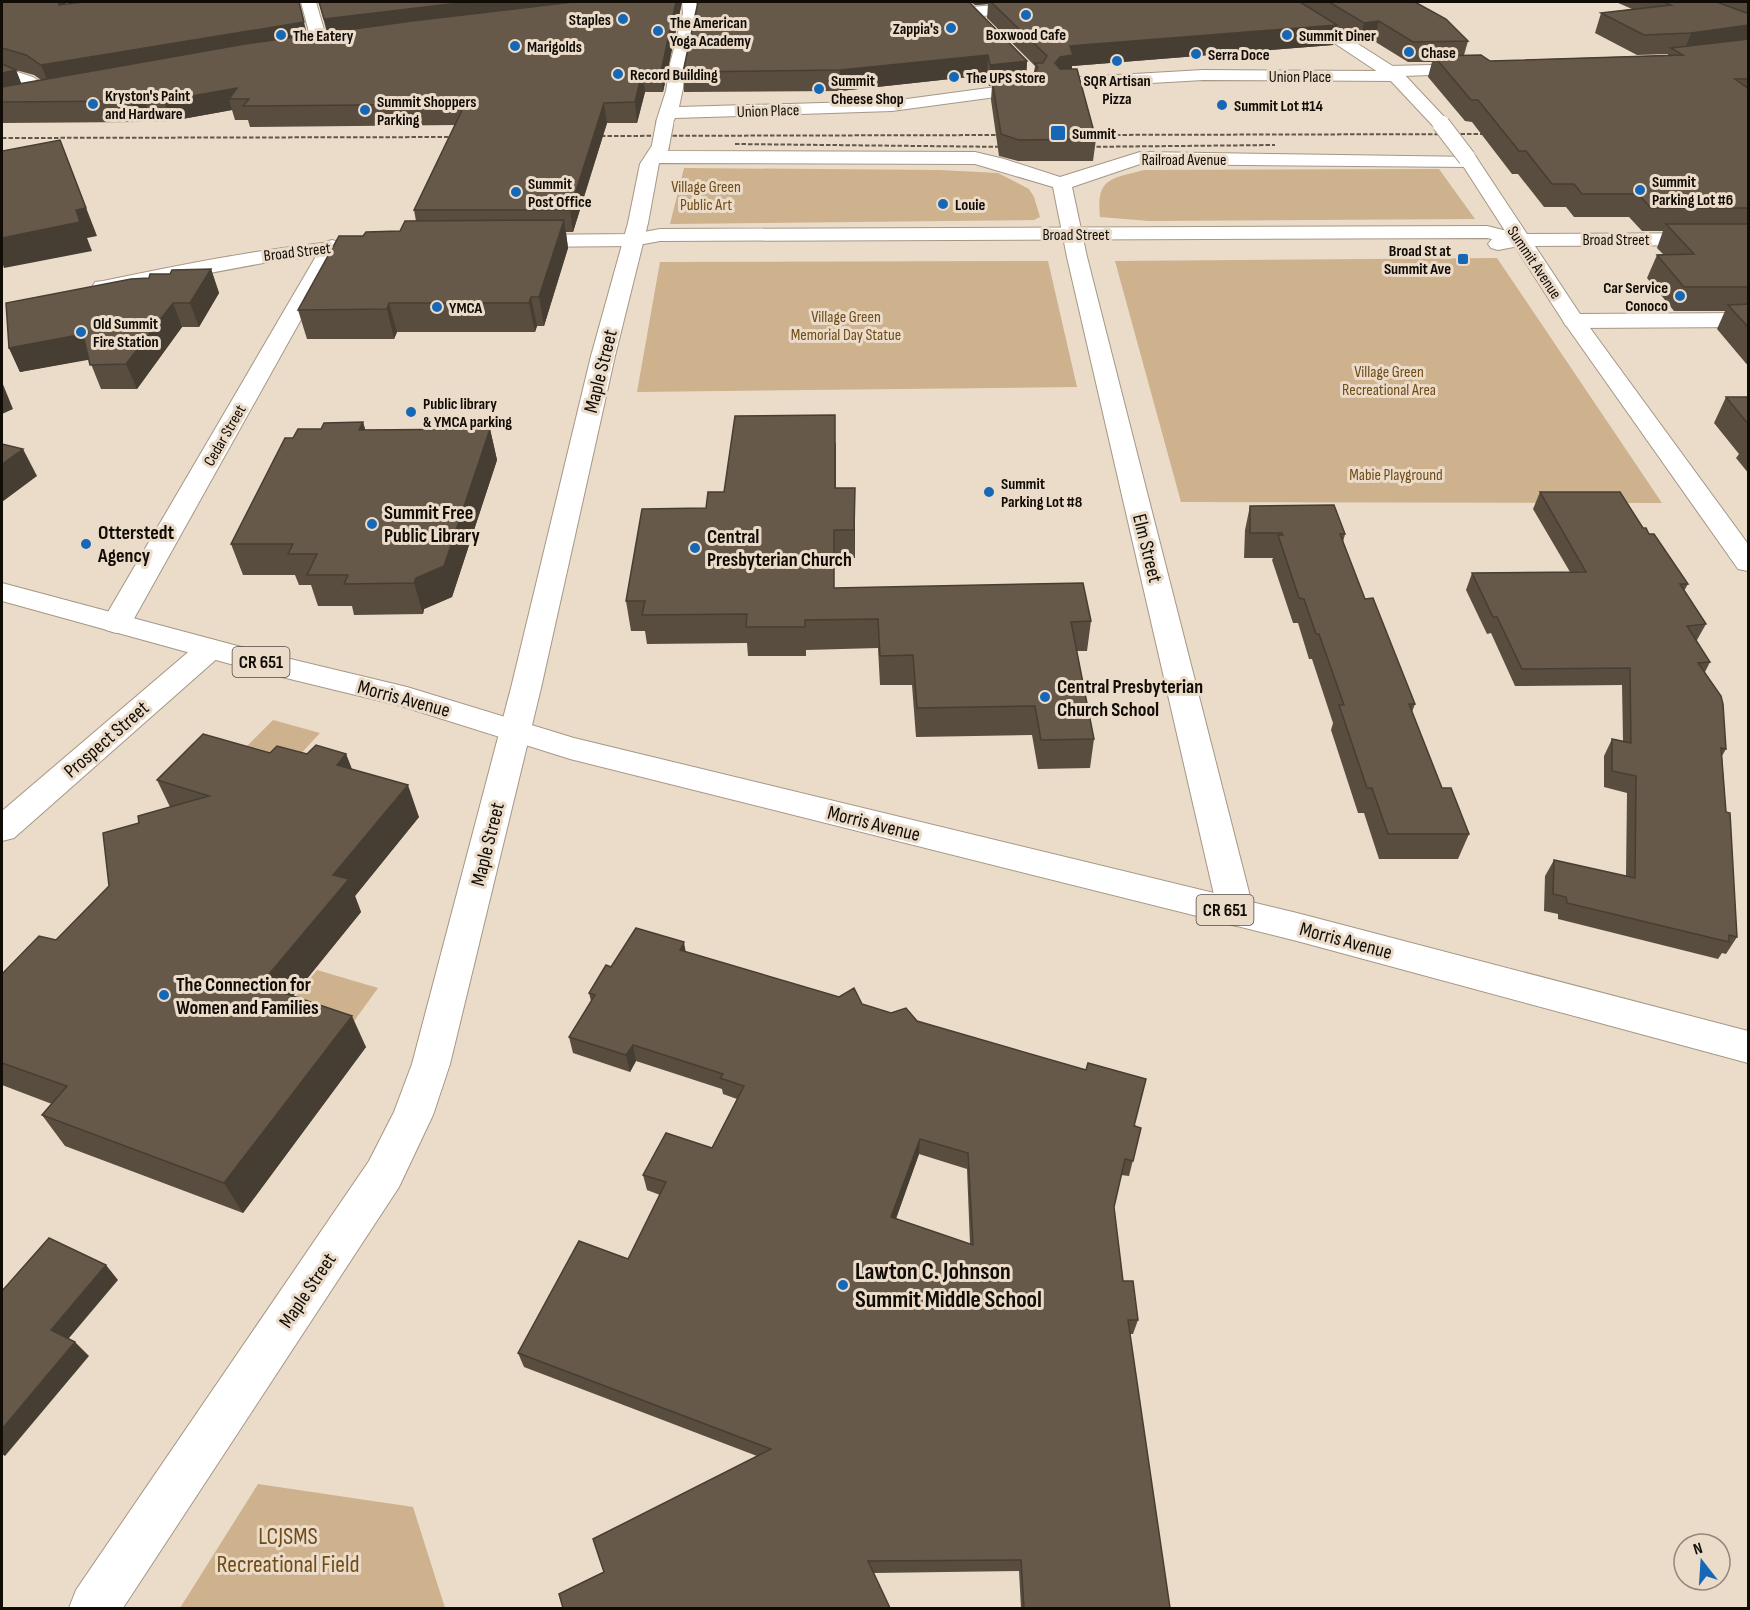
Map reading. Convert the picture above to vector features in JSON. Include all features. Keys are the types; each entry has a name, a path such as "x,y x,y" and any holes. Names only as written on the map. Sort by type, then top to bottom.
{"street":[{"path":"299,50 329,46 308,2"},
{"name":"Maple Street","path":"94,1608 384,1174 413,1115 430,1064 515,730 603,356 633,240 649,164 658,152 692,13 689,2"},
{"path":"965,7 1080,2"},
{"name":"Summit Avenue","path":"1282,2 1388,70 1441,124 1468,160 1574,321 1749,563"},
{"path":"965,7 984,26"},
{"name":"Union Place","path":"1203,75 1254,67 1388,70"},
{"path":"1388,70 1493,68"},
{"name":"Union Place","path":"668,113 869,107 897,112 921,111 984,103 1041,84 1203,75 1388,70"},
{"path":"2,72 53,91 17,98"},
{"path":"658,152 975,158 993,161 1062,184"},
{"name":"Railroad Avenue","path":"1062,184 1127,160 1140,158 1468,160"},
{"name":"Elm Street","path":"1062,184 1073,239 1236,912"},
{"name":"Broad Street","path":"500,241 633,240 658,246 1073,239 1486,244 1519,240 1749,239"},
{"name":"Broad Street","path":"85,291 259,255 332,246 393,243"},
{"name":"Cedar Street","path":"117,624 332,246"},
{"path":"1574,321 1749,320"},
{"name":"Morris Avenue","path":"2,591 210,649 407,697 570,748 1297,927 1749,1047"},
{"name":"Prospect Street","path":"2,829 210,649"}],"green space":[{"name":"Village Green Public Art","path":"684,168 939,170 998,173 1029,189 1040,217 1034,220 670,224"},
{"path":"1439,169 1475,219 1149,221 1100,217 1100,194 1103,187 1114,179 1144,170"},
{"name":"Village Green Recreational Area","path":"1497,258 1662,503 1181,502 1115,261"},
{"name":"Village Green Memorial Day Statue","path":"1048,261 1077,387 637,392 660,262"},
{"path":"273,720 320,733 282,774 233,760"},
{"path":"317,970 378,988 344,1035 281,1015"},
{"name":"LCJSMS Recreational Field","path":"258,1484 413,1507 445,1608 180,1608"}],"building":[{"path":"2,2 59,2 59,5 83,2 299,2 304,22 41,65 26,55 2,48"},
{"path":"319,2 467,2 324,19"},
{"path":"573,2 676,2 661,72 642,72 635,102 604,103 570,210 414,210 465,104 243,106 249,99 229,99 237,88 164,101 145,101 144,98 130,101 2,102 2,87 245,44"},
{"path":"698,2 969,2 1027,61 990,65 988,55 840,70 683,72"},
{"path":"991,2 1300,2 1337,25 1070,46 1073,55 1060,57 1055,63 1060,69 1077,69 1096,139 1019,140 1001,134 992,79 1033,74 1038,68 1035,63 1043,63 1047,56"},
{"path":"1329,2 1415,2 1446,19 1468,41 1413,42 1379,21 1364,23"},
{"path":"1664,2 1717,2 1749,14 1749,25 1691,33 1644,35 1601,13 1671,5"},
{"path":"1749,39 1749,79 1735,79 1749,89 1749,208 1651,208 1638,194 1582,194 1574,184 1552,184 1526,151 1519,151 1478,100 1471,100 1434,56 1481,55 1490,61 1683,55 1671,48"},
{"path":"2,64 16,70 2,73"},
{"path":"60,140 86,208 76,210 80,222 2,238 2,151"},
{"path":"564,220 539,297 531,297 529,303 389,303 387,309 298,310 339,236 363,236 366,232 400,231 405,221"},
{"path":"1666,224 1749,224 1749,287 1684,287 1657,255 1694,254"},
{"path":"211,269 190,303 173,303 126,364 90,365 83,334 9,348 6,303 131,279 149,278 150,274 170,274 172,270"},
{"path":"1749,304 1749,328 1728,305"},
{"path":"1726,397 1749,397 1749,425"},
{"path":"835,415 835,488 855,488 854,530 834,530 834,588 1083,583 1091,621 1071,622 1094,739 1041,740 1035,706 917,708 913,655 880,656 878,619 805,620 805,627 746,627 747,614 642,615 645,601 626,601 642,509 706,508 708,492 724,492 735,416"},
{"name":"Summit Free Public Library","path":"363,422 359,430 490,429 444,566 416,578 414,583 344,584 348,575 307,575 317,554 288,554 293,544 231,544 285,438 293,438 298,429 321,429 324,423"},
{"path":"2,444 23,449 2,464"},
{"path":"1540,492 1620,492 1643,528 1646,528 1649,534 1654,534 1688,584 1680,584 1706,624 1687,626 1710,662 1698,663 1721,696 1723,704 1726,749 1721,748 1726,812 1730,813 1737,937 1729,935 1729,942 1567,903 1566,897 1553,894 1554,860 1635,878 1636,776 1612,771 1612,739 1631,743 1630,668 1522,669 1497,617 1493,617 1472,573 1586,572"},
{"path":"1334,505 1345,534 1340,534 1365,599 1373,598 1415,704 1409,704 1442,788 1451,788 1469,834 1388,834 1372,788 1367,788 1339,705 1344,705 1319,634 1316,634 1304,599 1299,598 1278,535 1283,535 1282,533 1250,533 1250,506"},
{"name":"The Connection for Women and Families","path":"203,734 270,753 277,746 307,754 316,745 346,754 337,765 408,785 333,875 349,879 260,985 352,1016 224,1183 42,1115 67,1086 2,1063 2,974 39,936 56,940 109,886 103,833 139,823 138,816 209,796 157,780"},
{"name":"Lawton C. Johnson Summit Middle School","path":"636,928 684,942 680,950 839,997 854,988 862,1004 891,1013 906,1008 917,1021 1086,1070 1088,1063 1146,1079 1134,1126 1141,1128 1133,1161 1125,1159 1114,1207 1123,1281 1133,1281 1138,1320 1128,1320 1170,1608 1024,1608 1021,1560 868,1561 890,1608 563,1608 559,1594 604,1572 593,1539 771,1449 518,1353 579,1241 628,1259 666,1182 643,1175 666,1133 712,1148 744,1086 720,1078 723,1074 633,1045 626,1055 569,1037 595,995 589,993 606,965 611,967","holes":["920,1139 968,1153 973,1245 891,1217"]},
{"path":"49,1238 106,1265 51,1330 75,1342 2,1429 2,1291"}],"railway":[{"path":"1077,135 1497,134"},
{"path":"588,136 1014,135"},
{"path":"2,138 465,137"},
{"path":"735,144 1014,147"},
{"path":"1077,147 1275,145"}],"place":[{"name":"Boxwood Cafe","path":"1026,15"},
{"name":"Staples","path":"623,19"},
{"name":"Zappia's","path":"951,28"},
{"name":"The American Yoga Academy","path":"658,31"},
{"name":"The Eatery","path":"281,35"},
{"name":"Summit Diner","path":"1287,35"},
{"name":"Marigolds","path":"515,46"},
{"name":"Chase","path":"1409,52"},
{"name":"Serra Doce","path":"1196,54"},
{"name":"SQR Artisan Pizza","path":"1117,61"},
{"name":"Record Building","path":"618,74"},
{"name":"The UPS Store","path":"954,77"},
{"name":"Summit Cheese Shop","path":"819,89"},
{"name":"Kryston's Paint and Hardware","path":"93,104"},
{"name":"Summit Lot #14","path":"1222,105"},
{"name":"Summit Shoppers Parking","path":"365,110"},
{"name":"Summit","path":"1058,133"},
{"name":"Summit Parking Lot #6","path":"1640,190"},
{"name":"Summit Post Office","path":"516,192"},
{"name":"Louie","path":"943,204"},
{"name":"Broad St at Summit Ave","path":"1463,259"},
{"name":"Car Service Conoco","path":"1680,296"},
{"name":"YMCA","path":"437,307"},
{"name":"Old Summit Fire Station","path":"81,332"},
{"name":"Public library & YMCA parking","path":"411,412"},
{"name":"Summit Parking Lot #8","path":"989,492"},
{"name":"Summit Free Public Library","path":"372,524"},
{"name":"Otterstedt Agency","path":"86,544"},
{"name":"Central Presbyterian Church","path":"695,548"},
{"name":"Central Presbyterian Church School","path":"1045,697"},
{"name":"The Connection for Women and Families","path":"164,995"},
{"name":"Lawton C. Johnson Summit Middle School","path":"843,1285"}],"park label":[{"name":"Mabie Playground","path":"1396,474"}]}
